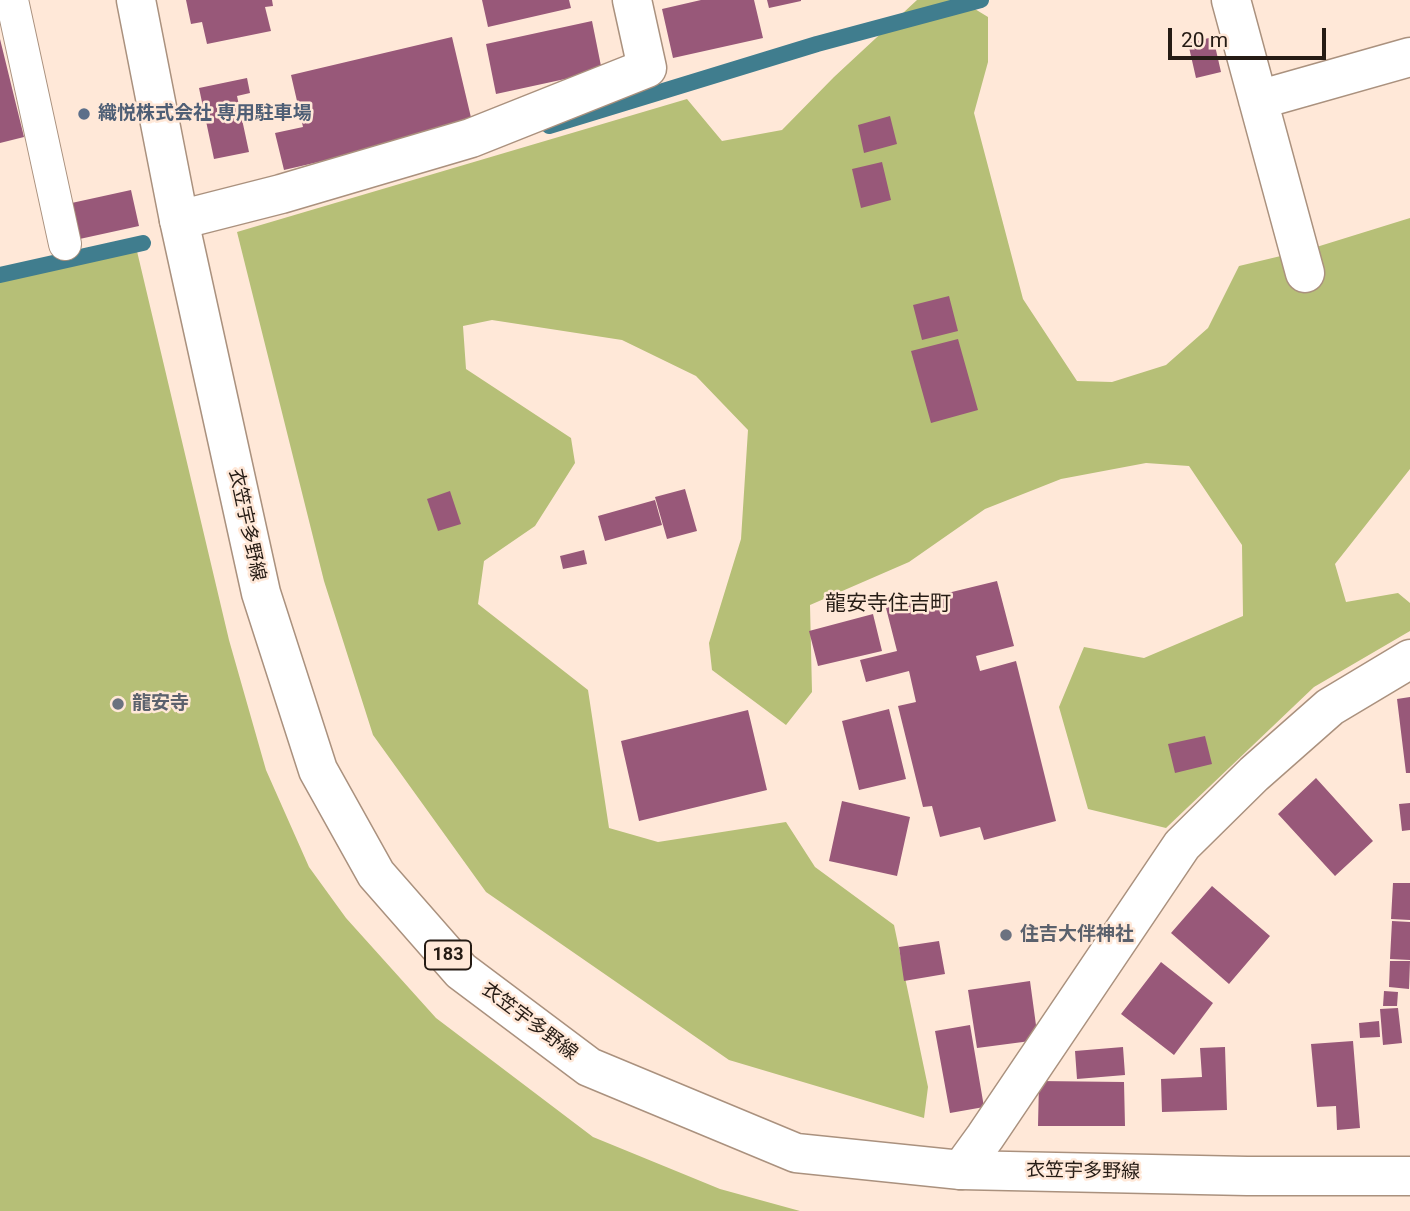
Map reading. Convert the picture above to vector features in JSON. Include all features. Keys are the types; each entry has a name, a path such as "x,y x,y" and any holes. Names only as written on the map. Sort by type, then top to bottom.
{"main road":[{"name":"衣笠宇多野線","path":"136,0 179,220 261,593 318,770 376,874 461,971 589,1068 796,1153 961,1170 1247,1176 1410,1175"},
{"path":"179,220 281,194 471,138 647,68 632,0"},
{"path":"1231,0 1305,273"},
{"path":"1258,100 1410,57"},
{"path":"961,1170 1182,845 1254,774 1330,707 1410,659"}],"lane":[{"path":"12,0 65,244"}],"green space":[{"path":"917,0 960,0 988,17 988,62 974,113 1023,299 1077,381 1112,382 1166,365 1208,328 1239,266 1310,249 1410,218 1410,469 1335,564 1346,602 1398,593 1410,603 1410,631 1314,687 1166,828 1088,809 1059,707 1084,647 1144,658 1243,616 1242,545 1189,466 1146,463 1061,479 985,509 909,562 810,605 812,692 786,725 712,670 709,643 741,539 748,430 696,376 622,340 492,320 463,326 466,369 571,438 575,463 535,526 484,561 478,604 588,690 609,828 658,842 786,822 815,867 894,925 928,1087 924,1118 729,1060 486,892 373,735 324,581 237,232 687,99 722,141 782,130 834,77"},
{"name":"龍安寺","path":"136,247 229,640 266,770 309,867 346,918 436,1018 593,1137 720,1189 800,1211 0,1211 0,269"}],"building":[{"path":"186,0 272,0 273,6 265,7 271,31 207,44 202,22 191,24"},
{"path":"482,0 569,0 571,8 488,27"},
{"path":"701,0 754,0 763,38 673,58 662,9"},
{"path":"767,0 801,0 801,1 769,8"},
{"path":"592,21 602,71 496,94 486,44"},
{"path":"452,37 473,126 284,170 275,133 303,127 291,75"},
{"path":"1213,37 1221,72 1196,78 1188,43"},
{"path":"0,39 24,137 0,143"},
{"path":"247,78 250,93 237,96 249,152 214,159 199,88"},
{"path":"890,116 897,144 864,153 858,125"},
{"path":"882,162 891,200 861,208 852,169"},
{"path":"131,190 139,226 75,240 67,204"},
{"path":"949,296 958,331 922,340 913,305"},
{"path":"958,339 978,410 931,423 911,351"},
{"path":"685,489 697,531 667,539 655,497"},
{"path":"450,491 461,524 438,531 427,499"},
{"path":"655,500 662,525 605,541 598,516"},
{"path":"584,550 587,564 563,569 560,556"},
{"path":"997,581 1014,646 976,656 980,671 1016,661 1056,821 984,840 980,827 940,837 932,806 923,807 898,706 916,702 909,671 866,682 860,660 897,651 886,608"},
{"path":"873,614 882,651 818,666 809,631"},
{"path":"1410,697 1410,773 1406,773 1397,699"},
{"path":"889,709 906,779 859,790 842,721"},
{"path":"748,710 767,790 639,821 621,741"},
{"path":"1205,736 1212,764 1175,773 1168,744"},
{"path":"1316,778 1373,841 1335,876 1278,814"},
{"path":"842,801 910,817 897,876 829,861"},
{"path":"1410,803 1410,830 1402,831 1399,804"},
{"path":"1393,883 1410,883 1410,920 1391,919"},
{"path":"1212,886 1270,936 1229,984 1171,933"},
{"path":"1392,921 1410,922 1410,960 1390,959"},
{"path":"939,941 945,974 904,981 899,947"},
{"path":"1390,961 1410,961 1409,989 1389,987"},
{"path":"1161,962 1213,1003 1174,1055 1121,1014"},
{"path":"1030,981 1038,1040 977,1048 968,990"},
{"path":"1384,991 1398,992 1397,1006 1383,1006"},
{"path":"1398,1008 1402,1043 1383,1045 1380,1009"},
{"path":"1379,1021 1380,1037 1360,1038 1359,1023"},
{"path":"970,1025 984,1107 950,1113 935,1031"},
{"path":"1353,1041 1360,1128 1337,1130 1336,1106 1317,1107 1311,1044"},
{"path":"1123,1047 1125,1075 1077,1079 1075,1051"},
{"path":"1225,1047 1227,1110 1162,1112 1161,1079 1202,1077 1200,1048"},
{"path":"1039,1081 1124,1082 1125,1126 1038,1126"}],"waterway":[{"path":"549,126 817,44 981,0"},
{"path":"0,275 143,243"}],"place":[{"name":"織悦株式会社 専用駐車場","path":"84,114"},
{"name":"龍安寺","path":"118,704"},
{"name":"住吉大伴神社","path":"1006,935"}],"district":[{"name":"龍安寺住吉町","path":"888,605"}]}
